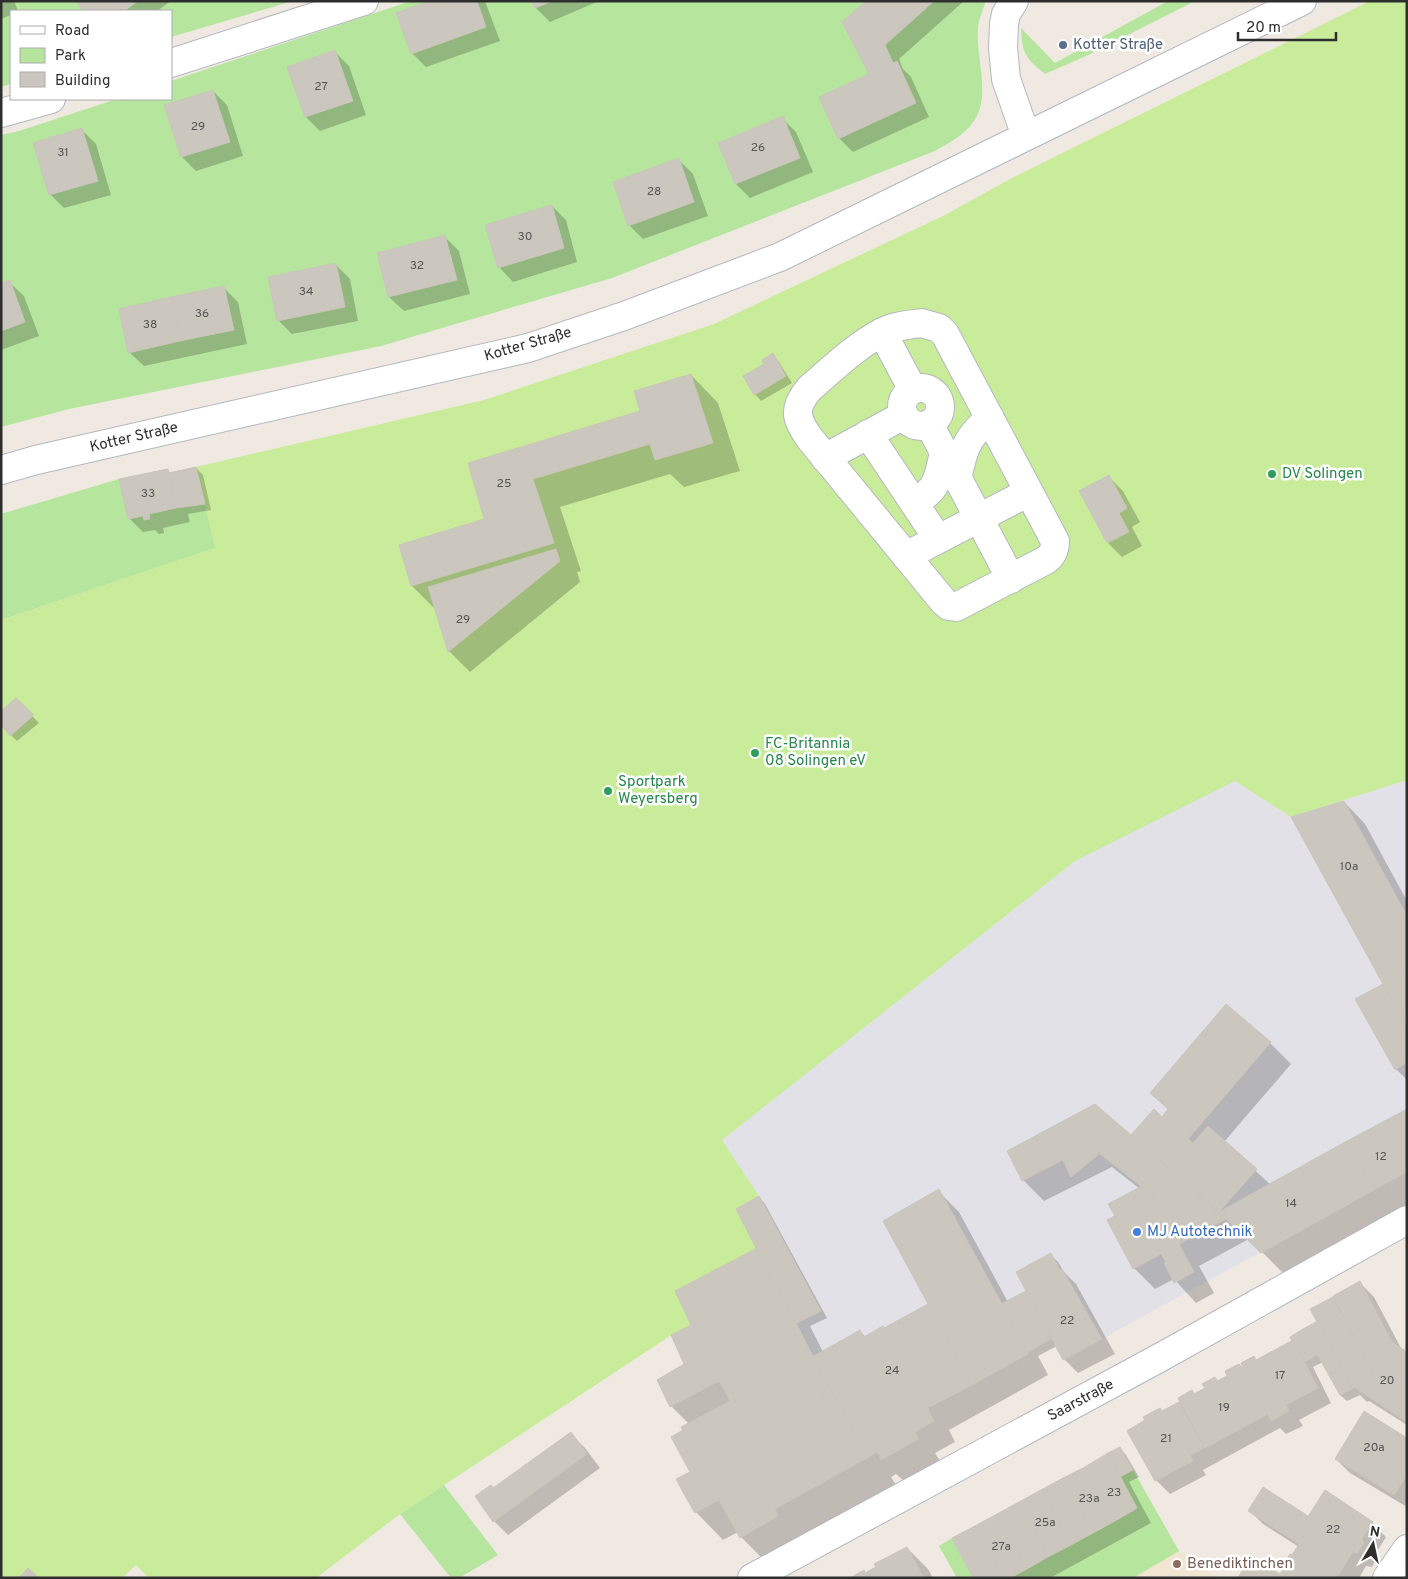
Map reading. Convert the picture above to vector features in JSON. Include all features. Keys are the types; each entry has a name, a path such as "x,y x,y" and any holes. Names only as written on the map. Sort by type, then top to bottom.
{"street":[{"path":"172,63 364,1"},
{"path":"1014,1 1006,14 1004,24 1006,79 1026,136"},
{"name":"Kotter Straße","path":"1,470 46,458 528,348 624,316 780,257 1302,1"},
{"path":"1,112 47,100"},
{"path":"910,324 921,324 939,328 945,334 971,383 1055,541 1055,548 1052,556 1046,560 956,607 949,606 944,602 825,458 799,423 797,412 799,404 809,389 846,357 882,332 910,324"},
{"path":"882,332 918,401 912,424 923,426 929,424 1011,579"},
{"path":"825,458 868,434 918,401 971,383"},
{"path":"957,478 968,442 977,429 990,418"},
{"path":"868,434 938,539"},
{"path":"914,504 928,495 934,488 944,453"},
{"path":"906,556 1029,492"},
{"name":"Saarstraße","path":"752,1578 1154,1362 1407,1220"},
{"path":"1387,1578 1407,1549"}],"shaded area":[{"path":"1407,780 1407,1172 1063,1360 1051,1339 1028,1352 1028,1354 929,1408 934,1421 915,1431 919,1439 881,1460 877,1452 869,1457 812,1357 736,1209 759,1196 721,1140 1075,861 1235,781 1291,817"},
{"name":"Benediktinchen","path":"1179,1551 1218,1578 1134,1578"}],"green space":[{"path":"1,1 293,1 172,37 172,10 10,10 10,84 1,87"},
{"path":"411,1 986,1 978,27 982,92 977,116 962,134 935,151 612,278 381,346 69,409 1,427 1,135 19,131 114,100 172,100 172,81"},
{"path":"1168,1 1195,1 1086,56 1045,74 1029,59 1022,43 1021,28 1055,63"},
{"name":"Sportpark Weyersberg","path":"1370,1 1407,1 1407,780 1291,817 1235,781 1075,861 722,1140 759,1196 737,1209 757,1248 691,1325 670,1336 400,1514 316,1578 149,1578 136,1565 122,1578 1,1578 1,620 215,548 196,467 484,400 714,324 943,216 1012,178"},
{"path":"196,467 216,548 1,620 1,514 119,479 168,469 169,473"},
{"path":"1133,1470 1179,1551 1133,1578 1011,1578 1137,1509 1120,1477"},
{"path":"444,1485 498,1555 459,1578 451,1578 400,1514"},
{"path":"952,1538 973,1578 957,1578 939,1546"}],"building":[{"path":"76,1 138,1 125,10 82,10"},
{"path":"429,1 477,1 486,27 411,54 396,13"},
{"path":"532,1 552,1 535,8"},
{"path":"866,1 934,1 885,45 893,63 897,61 916,103 838,139 819,97 869,74 842,22"},
{"path":"335,50 353,101 305,117 287,67"},
{"path":"213,90 230,142 181,157 164,105"},
{"path":"783,116 800,158 735,184 718,143"},
{"path":"82,128 98,181 49,195 33,143"},
{"path":"679,158 694,202 628,226 613,182"},
{"path":"552,205 564,248 498,268 485,225"},
{"path":"445,235 457,280 388,297 377,253"},
{"path":"336,263 345,307 277,321 268,277"},
{"path":"10,280 25,322 1,331 1,283"},
{"path":"224,286 234,330 180,341 171,297"},
{"path":"171,297 180,341 128,353 119,309"},
{"path":"773,353 786,376 754,395 743,376 764,364 762,360"},
{"path":"691,374 713,443 655,460 650,444 533,479 554,543 411,586 399,545 484,519 468,463 640,411 634,391"},
{"path":"196,467 205,504 176,508 169,473"},
{"path":"168,469 176,508 149,514 150,519 144,520 143,516 128,519 119,479"},
{"path":"1109,475 1127,508 1119,513 1129,532 1107,543 1079,491"},
{"path":"556,549 560,561 448,652 428,587"},
{"path":"16,698 34,715 10,736 1,725 1,711"},
{"path":"1344,801 1407,916 1407,971 1383,984 1291,817"},
{"path":"1407,971 1407,1027 1383,984"},
{"path":"1383,984 1407,1027 1407,1062 1395,1070 1355,999"},
{"path":"1226,1004 1271,1042 1194,1132 1150,1093"},
{"path":"1095,1104 1182,1180 1152,1195 1090,1146 1022,1181 1007,1151"},
{"path":"1154,1109 1162,1117 1168,1109 1194,1132 1188,1139 1193,1143 1208,1126 1257,1169 1219,1212 1131,1135"},
{"path":"1407,1109 1407,1172 1374,1190 1347,1141"},
{"path":"1347,1141 1374,1190 1261,1253 1219,1212"},
{"path":"1090,1146 1099,1154 1071,1177 1063,1160"},
{"path":"1182,1180 1226,1219 1179,1244 1194,1272 1174,1283 1161,1254 1133,1269 1107,1220"},
{"path":"1140,1187 1152,1195 1115,1216 1108,1204"},
{"path":"939,1189 1028,1352 1028,1354 972,1385 883,1221"},
{"path":"759,1196 821,1311 795,1324 736,1209"},
{"path":"757,1248 829,1387 824,1391 824,1402 760,1436 752,1431 746,1432 741,1423 750,1419 740,1399 732,1404 719,1381 670,1407 657,1380 684,1364 671,1335 691,1325 675,1291"},
{"path":"1051,1253 1060,1270 1025,1289 1016,1272"},
{"path":"1062,1269 1102,1339 1063,1360 1025,1289"},
{"path":"1360,1281 1392,1342 1373,1372 1333,1296"},
{"path":"1026,1291 1033,1304 1008,1317 1001,1304"},
{"path":"1333,1297 1335,1302 1326,1307 1330,1315 1317,1322 1310,1309"},
{"path":"1335,1302 1373,1372 1360,1391 1354,1387 1352,1389 1318,1321 1330,1315 1326,1307"},
{"path":"928,1304 972,1385 928,1408 934,1421 915,1432 919,1439 881,1460 877,1452 869,1457 812,1357 860,1330 864,1337"},
{"path":"1033,1304 1051,1339 1028,1352 1008,1317"},
{"path":"1318,1321 1352,1389 1340,1395 1303,1329"},
{"path":"1303,1329 1317,1355 1305,1362 1290,1337"},
{"path":"1293,1340 1318,1388 1286,1405 1289,1411 1271,1421 1241,1363 1254,1356 1256,1360"},
{"path":"1392,1342 1407,1352 1407,1422 1360,1391"},
{"path":"1239,1364 1243,1367 1268,1414 1205,1448 1178,1398 1192,1390 1194,1394 1205,1388 1202,1384 1215,1377 1217,1381 1227,1376 1225,1371"},
{"path":"829,1387 869,1457 775,1509 778,1516 740,1538 719,1500 695,1513 684,1494 709,1481 681,1427 730,1401 732,1404 740,1399 750,1419 741,1423 746,1432 752,1431 760,1436 824,1402 824,1391"},
{"path":"1179,1402 1204,1448 1190,1455 1193,1461 1155,1481 1127,1431 1145,1420 1143,1417 1160,1408 1162,1411"},
{"path":"1364,1411 1407,1438 1407,1475 1394,1495 1335,1459"},
{"path":"683,1430 709,1481 684,1494 676,1479 690,1472 671,1437"},
{"path":"571,1432 587,1454 493,1522 475,1496 491,1485 493,1488"},
{"path":"1120,1447 1133,1470 1120,1477 1108,1453"},
{"path":"1108,1453 1137,1508 1115,1521 1085,1467"},
{"path":"1085,1467 1115,1521 1093,1533 1063,1478"},
{"path":"1063,1478 1093,1533 1071,1545 1041,1490"},
{"path":"1263,1487 1308,1516 1293,1540 1248,1511"},
{"path":"1041,1490 1071,1545 1049,1556 1019,1502"},
{"path":"1325,1490 1373,1522 1362,1538 1364,1543 1357,1553 1352,1553 1341,1571 1293,1540"},
{"path":"1019,1502 1049,1556 1027,1569 997,1514"},
{"path":"997,1514 1027,1569 1010,1578 1003,1578 975,1526"},
{"path":"975,1526 1003,1578 973,1578 952,1538"},
{"path":"1299,1544 1341,1571 1336,1578 1238,1578 1251,1556 1280,1574 1283,1569 1281,1568"},
{"path":"907,1547 924,1578 850,1578 864,1570 865,1573 876,1567 874,1564"},
{"path":"28,1568 39,1578 19,1578"}],"place":[{"name":"Kotter Straße","path":"1063,45"},
{"name":"DV Solingen","path":"1272,474"},
{"name":"FC-Britannia 08 Solingen eV","path":"755,753"},
{"name":"Sportpark Weyersberg","path":"608,791"},
{"name":"MJ Autotechnik","path":"1137,1232"},
{"name":"Benediktinchen","path":"1177,1564"}]}
